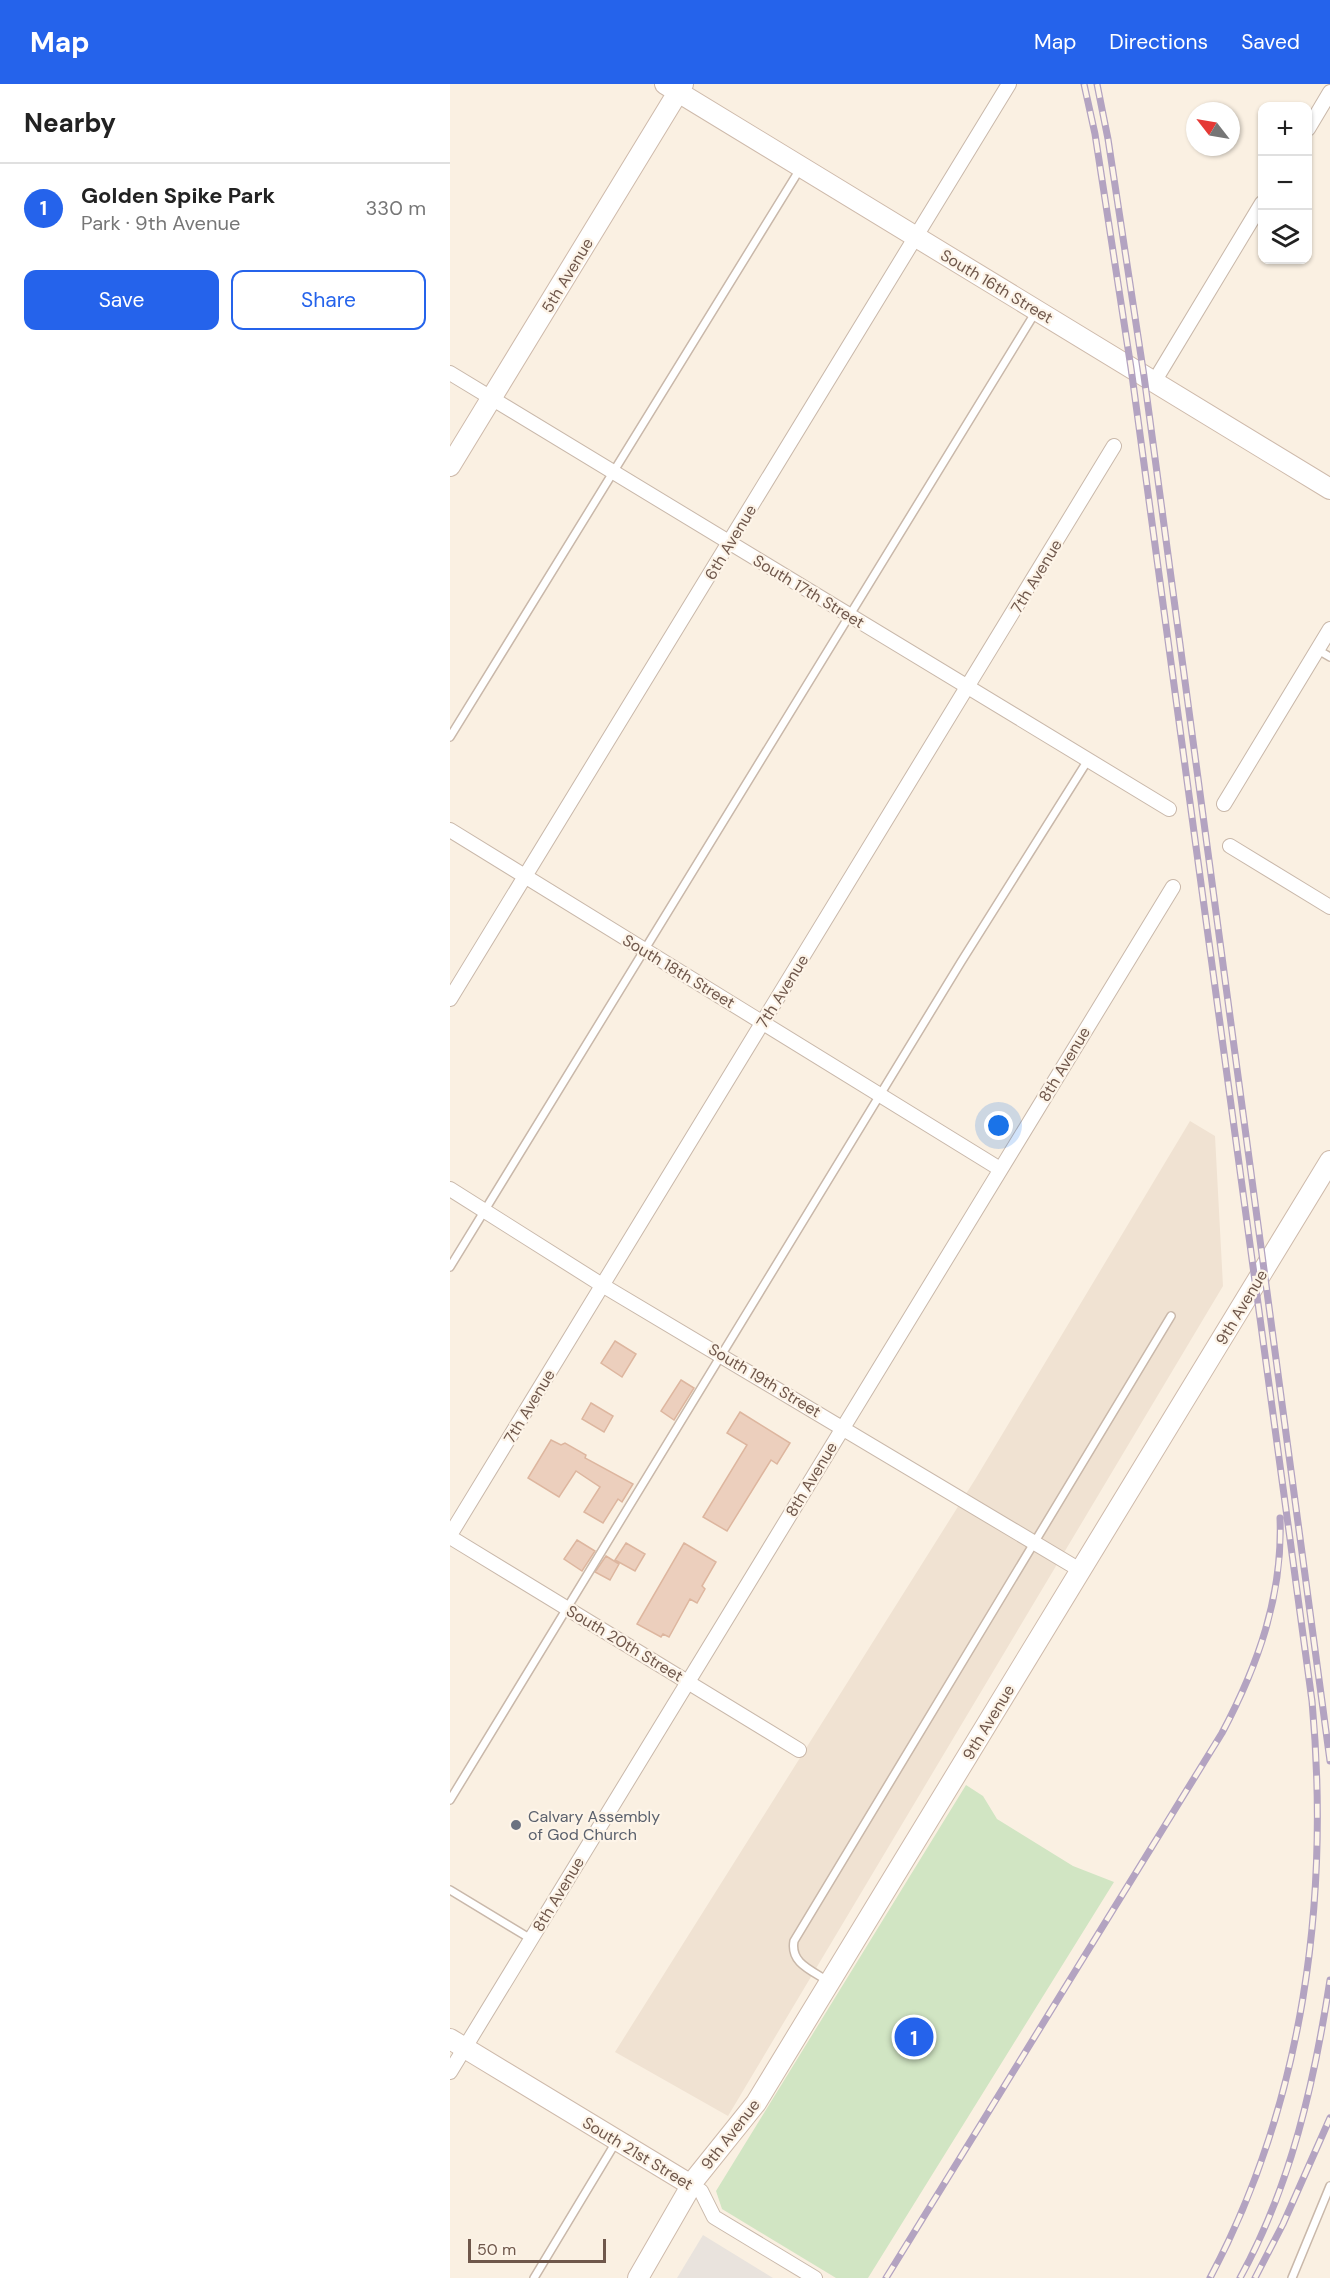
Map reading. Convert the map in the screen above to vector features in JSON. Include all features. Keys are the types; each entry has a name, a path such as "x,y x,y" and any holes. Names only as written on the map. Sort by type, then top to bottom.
{"main road":[{"name":"South 16th Street","path":"676,87 801,167 1330,489"},
{"name":"5th Avenue","path":"450,465 676,87"},
{"name":"9th Avenue","path":"638,2278 691,2185 756,2103 1330,1161"},
{"name":"South 21st Street","path":"457,2043 691,2185"}],"street":[{"name":"6th Avenue","path":"450,999 1009,84"},
{"path":"1312,122 1330,92"},
{"path":"1154,382 1259,210"},
{"name":"South 17th Street","path":"450,373 1169,809"},
{"name":"7th Avenue","path":"450,1536 1114,446"},
{"path":"1224,804 1330,629"},
{"name":"South 18th Street","path":"450,830 1000,1169"},
{"path":"1230,846 1330,907"},
{"name":"8th Avenue","path":"450,2072 457,2043 531,1939 1173,887"},
{"name":"South 19th Street","path":"450,1189 602,1284 1080,1570"},
{"name":"South 20th Street","path":"450,1536 799,1750"},
{"name":"South 21st Street","path":"691,2185 701,2191 714,2217 815,2278"}],"lane":[{"path":"450,737 801,167"},
{"path":"450,1267 1036,310"},
{"path":"1318,650 1330,657"},
{"path":"450,1800 1088,760"},
{"path":"830,1982 797,1962 792,1951 794,1941 1171,1316"},
{"path":"450,1890 531,1939"},
{"path":"534,2278 617,2140"},
{"path":"1292,2278 1330,2186"}],"shaded area":[{"path":"1190,1121 1215,1136 1223,1286 728,2116 615,2052 976,1478"},
{"path":"703,2235 773,2278 677,2278"}],"green space":[{"path":"966,1785 983,1796 997,1819 1073,1866 1114,1882 868,2278 836,2278 722,2209 716,2191"}],"building":[{"path":"615,1341 636,1354 622,1377 601,1363"},
{"path":"681,1380 694,1388 674,1420 661,1411"},
{"path":"591,1403 613,1416 604,1432 582,1419"},
{"path":"740,1412 790,1443 777,1464 771,1460 727,1531 703,1517 747,1445 727,1433"},
{"path":"551,1440 561,1445 565,1443 586,1455 585,1458 633,1484 622,1502 618,1499 603,1523 584,1512 600,1487 576,1471 559,1497 528,1478"},
{"path":"577,1540 595,1551 582,1571 564,1559"},
{"path":"626,1543 645,1554 635,1571 615,1560"},
{"path":"684,1543 716,1562 702,1586 705,1589 697,1603 690,1599 669,1637 663,1634 661,1637 637,1624"},
{"path":"606,1556 619,1564 610,1580 595,1572"}],"railway":[{"path":"1084,84 1095,134 1131,368 1312,1701 1317,1775 1317,1850 1312,1924 1303,1997 1288,2070 1268,2141 1242,2211 1210,2278"},
{"path":"1097,84 1108,139 1144,376 1330,1761"},
{"path":"886,2278 1222,1733 1247,1682 1266,1629 1277,1575 1280,1518"},
{"path":"1240,2278 1258,2243 1287,2170 1308,2095 1330,1980"},
{"path":"1255,2278 1283,2224 1330,2118"}],"place":[{"name":"Calvary Assembly of God Church","path":"516,1825"},
{"name":"Golden Spike Park","path":"914,2037"}]}
